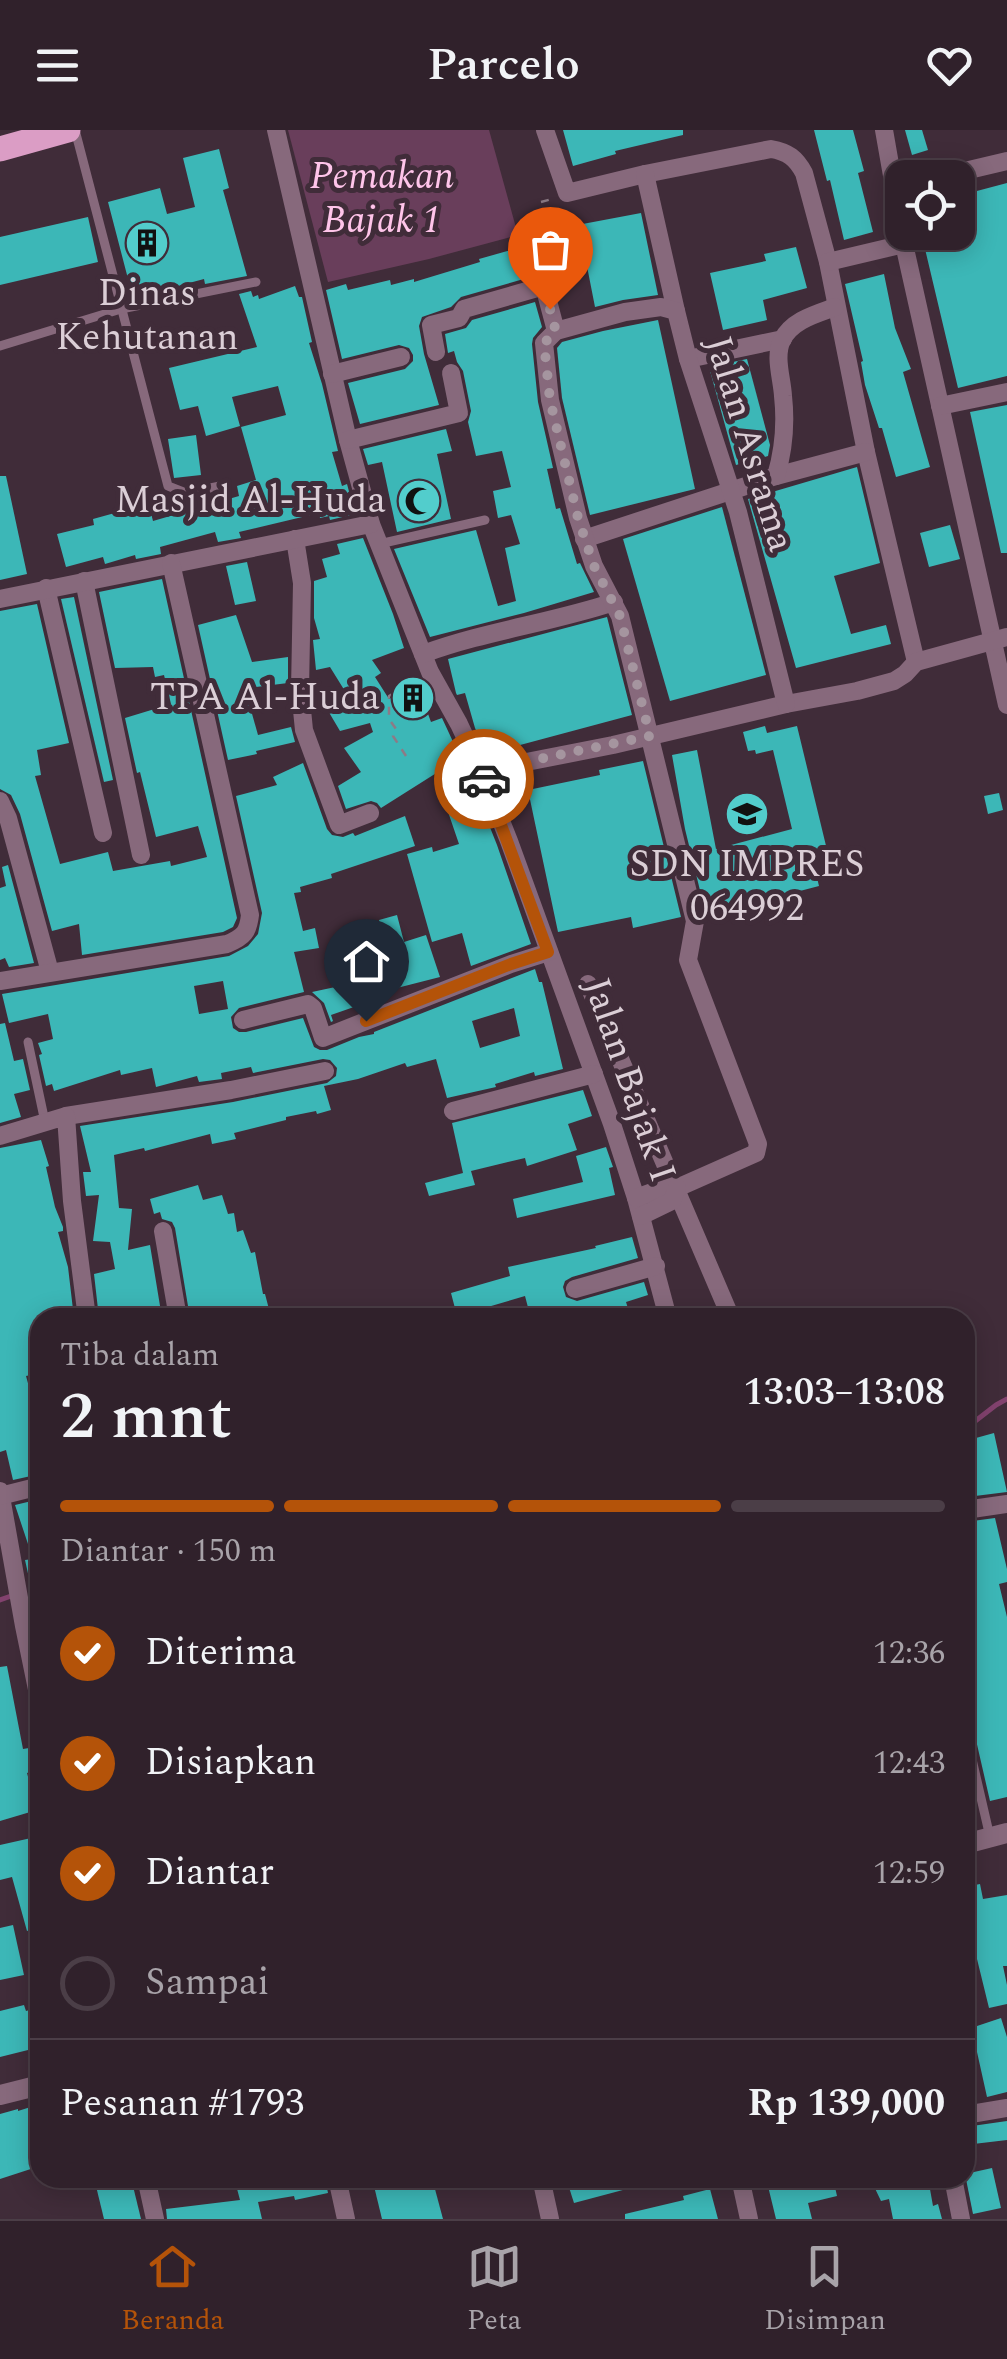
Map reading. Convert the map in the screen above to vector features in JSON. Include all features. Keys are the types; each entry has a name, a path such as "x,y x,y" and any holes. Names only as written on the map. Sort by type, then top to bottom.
{"main road":[{"path":"0,149 72,130"}],"street":[{"name":"Jalan Bajak I","path":"276,130 371,524 427,663 481,771 594,1074 639,1207 666,1308"},
{"path":"545,130 568,193 770,149 783,151 798,163 828,262 866,452 916,662"},
{"path":"884,130 891,160"},
{"path":"975,168 1007,160"},
{"path":"645,174 676,311"},
{"path":"828,262 885,248"},
{"path":"905,250 999,638 1007,705"},
{"path":"436,352 431,325 459,318 464,309 544,286 556,332 544,343 550,400 584,538 620,616 650,736 695,921 688,960 758,1144 756,1152 677,1188 666,1187 639,1207"},
{"name":"Jalan Asrama","path":"556,332 625,312 661,307 676,311 731,492 786,704"},
{"path":"776,476 784,445 784,398 778,354 783,339 808,316 835,307"},
{"path":"688,359 783,339"},
{"path":"332,374 401,357"},
{"path":"348,440 459,414 451,373"},
{"path":"940,406 1007,392"},
{"path":"584,538 776,476 866,452"},
{"path":"0,599 371,524"},
{"path":"295,539 302,583 300,690 304,730 339,825 370,813"},
{"path":"0,981 228,944 242,938 248,930 250,914 171,563"},
{"path":"84,581 141,856"},
{"path":"46,588 104,832"},
{"path":"427,663 446,646 614,602"},
{"path":"481,771 856,691 894,681 916,662 999,638"},
{"path":"0,801 50,972"},
{"path":"243,1020 308,1004 323,1038 548,952"},
{"path":"588,984 727,1308"},
{"path":"0,1136 66,1116 324,1071"},
{"path":"453,1111 594,1074"},
{"path":"66,1116 73,1217 86,1308"},
{"path":"163,1231 176,1308"},
{"path":"575,1289 656,1266"},
{"path":"30,1488 0,1494 30,1655"},
{"path":"975,1509 1007,1504"},
{"path":"0,2096 30,2088"},
{"path":"975,2113 1007,2108"},
{"path":"148,2188 155,2219"},
{"path":"339,2188 346,2219"},
{"path":"543,2188 550,2219"},
{"path":"742,2188 749,2219"},
{"path":"955,2188 961,2219"}],"lane":[{"path":"72,130 168,486 186,493 220,486"},
{"path":"0,346 121,310 256,282"},
{"path":"379,544 485,520"},
{"path":"28,1042 45,1122"},
{"path":"975,1761 998,1835"}],"path":[{"path":"406,756 389,719 389,696 427,663"}],"green space":[{"name":"Pemakan Bajak 1","path":"288,130 489,130 518,235 328,282"}],"building":[{"path":"563,130 683,130 683,135 615,151 616,154 573,166"},
{"path":"814,130 853,130 864,171 858,173 873,232 844,240"},
{"path":"905,130 922,130 928,150 912,155"},
{"path":"219,149 229,188 223,190 247,276 205,284 204,279 133,298 108,202 160,188 167,214 195,207 183,158"},
{"path":"1007,183 1007,376 958,388 925,250 975,250 975,191"},
{"path":"641,213 658,295 595,307 584,251 535,264 534,276 461,297 451,307 422,317 419,326 424,354 439,405 360,424 348,383 405,369 413,355 409,348 399,345 342,359 326,290 346,284 348,290 390,280 391,285 414,282 511,250 509,245 543,235 541,227 570,219 572,226"},
{"path":"88,217 98,262 0,285 0,237"},
{"path":"796,247 807,288 763,300 767,320 723,330 710,273 766,261 764,254"},
{"path":"884,274 895,328 911,369 903,372 930,467 896,477 865,385 845,284"},
{"path":"295,286 302,297 312,342 309,343 338,451 332,452 355,514 330,520 329,516 320,518 319,513 239,532 241,538 218,542 215,532 160,547 161,554 136,559 135,555 105,564 103,557 66,567 57,534 94,525 93,519 122,511 123,516 150,509 153,521 239,496 237,486 256,480 241,427 286,415 278,386 232,397 240,426 206,436 198,406 180,410 169,368 257,347 239,294 251,291 259,299"},
{"path":"535,302 542,327 532,344 538,402 553,468 547,469 556,509 560,508 577,564 580,563 594,592 430,637 394,549 476,530 498,606 516,601 505,548 520,544 511,515 498,518 493,491 511,487 502,451 476,456 463,371 454,351 448,353 445,334 466,328 472,320"},
{"path":"658,320 695,489 590,515 562,398 557,348 562,342"},
{"path":"747,359 770,445 768,456 736,465 709,367"},
{"path":"1007,405 1007,553 1001,553 970,412"},
{"path":"446,429 452,451 437,454 451,519 397,532 382,462 368,465 363,449"},
{"path":"196,435 201,475 174,478 168,439"},
{"path":"857,467 880,563 834,576 851,634 886,625 891,644 796,668 748,499"},
{"path":"0,476 6,476 27,574 0,580"},
{"path":"722,507 766,675 670,701 623,539"},
{"path":"950,525 960,559 929,567 920,533"},
{"path":"363,538 404,648 372,660 381,673 375,677 389,699 417,684 431,722 442,718 497,845 531,944 471,966 462,933 432,942 407,854 459,844 444,800 449,798 438,772 381,808 371,801 346,809 338,786 361,772 344,748 373,732 370,723 340,731 327,709 348,696 330,667 316,670 313,640 320,639 314,618 314,581 327,577 322,559 340,554 337,544"},
{"path":"247,562 256,601 235,605 226,566"},
{"path":"162,579 237,918 233,927 223,932 82,955 79,924 52,931 20,814 11,795 0,789 0,611 37,604 69,743 37,750 41,775 35,776 60,864 108,852 113,871 170,861 171,866 207,857 198,826 156,837 125,718 171,704 164,675 155,677 153,667 115,668 99,592"},
{"path":"74,597 113,780 104,782 61,599"},
{"path":"236,615 252,662 288,657 288,683 249,688 258,735 291,727 295,742 228,760 198,625"},
{"path":"607,617 632,715 487,754 465,693 456,693 448,659"},
{"path":"765,726 767,733 797,726 828,854 812,857 819,886 777,897 776,893 727,910 728,915 707,919 672,755 697,750 716,849 792,829 773,750 756,754 755,750 748,751 743,732"},
{"path":"643,761 681,917 633,928 631,917 558,932 528,790 600,775 599,770"},
{"path":"303,763 332,835 355,836 405,816 415,846 331,874 332,878 300,887 301,892 294,893 303,931 315,928 319,948 294,952 304,992 239,1008 231,1017 233,1028 246,1032 303,1018 314,1047 327,1050 535,969 542,982 563,1069 535,1076 534,1072 495,1084 496,1087 447,1098 436,1059 407,1067 405,1063 324,1086 331,1110 286,1117 234,1133 236,1139 212,1144 210,1134 114,1155 119,1208 132,1209 128,1250 150,1245 160,1308 98,1308 94,1274 115,1269 110,1242 93,1241 99,1195 86,1196 83,1172 91,1172 80,1126 327,1083 336,1076 337,1068 323,1059 253,1073 251,1067 221,1073 222,1079 199,1082 197,1076 156,1087 152,1068 121,1075 120,1070 54,1091 52,1084 46,1086 38,1043 53,1039 48,1014 9,1023 2,994 229,956 248,946 258,934 262,913 236,796 277,785 273,777","holes":["223,981 228,1009 199,1014 194,986","514,1008 520,1036 480,1048 472,1021"]},
{"path":"999,793 1003,810 988,814 984,796"},
{"path":"8,865 34,963 9,967 5,958 0,960 0,888 6,886 2,867"},
{"path":"397,915 404,942 426,935 440,977 393,989 394,993 331,1015 331,1022 324,1003 312,992 340,986 331,951 349,946 353,962 387,952 379,920"},
{"path":"5,1023 14,1061 23,1059 30,1090 14,1094 21,1117 0,1123 0,1024"},
{"path":"583,1090 592,1116 568,1124 577,1150 527,1166 525,1158 471,1171 475,1185 429,1196 425,1183 463,1173 452,1123"},
{"path":"41,1140 63,1227 58,1232 68,1267 73,1308 30,1308 30,1375 26,1376 30,1391 30,1476 13,1480 6,1450 0,1452 0,1148"},
{"path":"606,1147 613,1167 609,1168 615,1195 517,1218 513,1199 583,1182 576,1156"},
{"path":"198,1185 203,1200 222,1195 228,1214 234,1213 237,1232 243,1230 251,1253 255,1252 269,1308 188,1308 175,1228 172,1222 162,1219 160,1212 154,1214 150,1199"},
{"path":"632,1237 638,1258 572,1277 563,1287 566,1297 577,1301 644,1282 648,1295 626,1302 628,1308 528,1308 525,1296 484,1308 455,1308 451,1293 510,1276 508,1267"},
{"path":"994,1433 1007,1492 975,1496 975,1438"},
{"path":"30,1501 30,1550 15,1505"},
{"path":"995,1518 1007,1569 1007,1582 999,1584 1007,1617 1007,1797 990,1801 975,1736 975,1521"},
{"path":"7,1666 23,1749 30,1751 30,1812 0,1821 0,1667"},
{"path":"30,1838 30,1930 27,1931 12,1877 0,1880 0,1845"},
{"path":"980,1884 983,1899 1007,1895 1007,1966 1003,1966 1007,2004 989,2008 975,1960 975,1885"},
{"path":"13,1925 24,1975 0,1980 0,1928"},
{"path":"24,2005 26,2011 30,2010 30,2050 0,2057 0,2011"},
{"path":"1001,2018 1007,2037 1007,2092 987,2097 975,2052 975,2027"},
{"path":"30,2107 30,2169 0,2179 0,2114"},
{"path":"1007,2121 1007,2140 975,2144 975,2126"},
{"path":"992,2168 1001,2208 973,2214 968,2188 975,2188 975,2172"},
{"path":"96,2188 133,2188 141,2219 104,2219"},
{"path":"237,2188 327,2188 328,2193 258,2202 262,2219 167,2219 166,2209 240,2200"},
{"path":"374,2188 435,2188 443,2219 382,2219"},
{"path":"569,2188 630,2188 574,2203"},
{"path":"768,2188 835,2188 837,2196 808,2203 812,2219 776,2219"},
{"path":"875,2188 930,2188 933,2206 938,2204 942,2219 893,2219 889,2199 881,2201"},
{"path":"710,2189 718,2219 625,2219 625,2214 684,2200 683,2196"}],"waterway":[{"path":"975,1421 1007,1399"},
{"path":"0,1600 14,1595"}],"way so far":[{"path":"484,779 481,771 650,736 620,616 594,566 578,518 550,400 544,343 556,332 550,309"}],"place":[{"name":"Dinas Kehutanan","path":"147,243"},
{"name":"Masjid Al-Huda","path":"419,501"},
{"name":"TPA Al-Huda","path":"413,698"},
{"name":"SDN IMPRES 064992","path":"747,814"}],"route":[{"path":"366,1021 548,952 484,779"}]}
